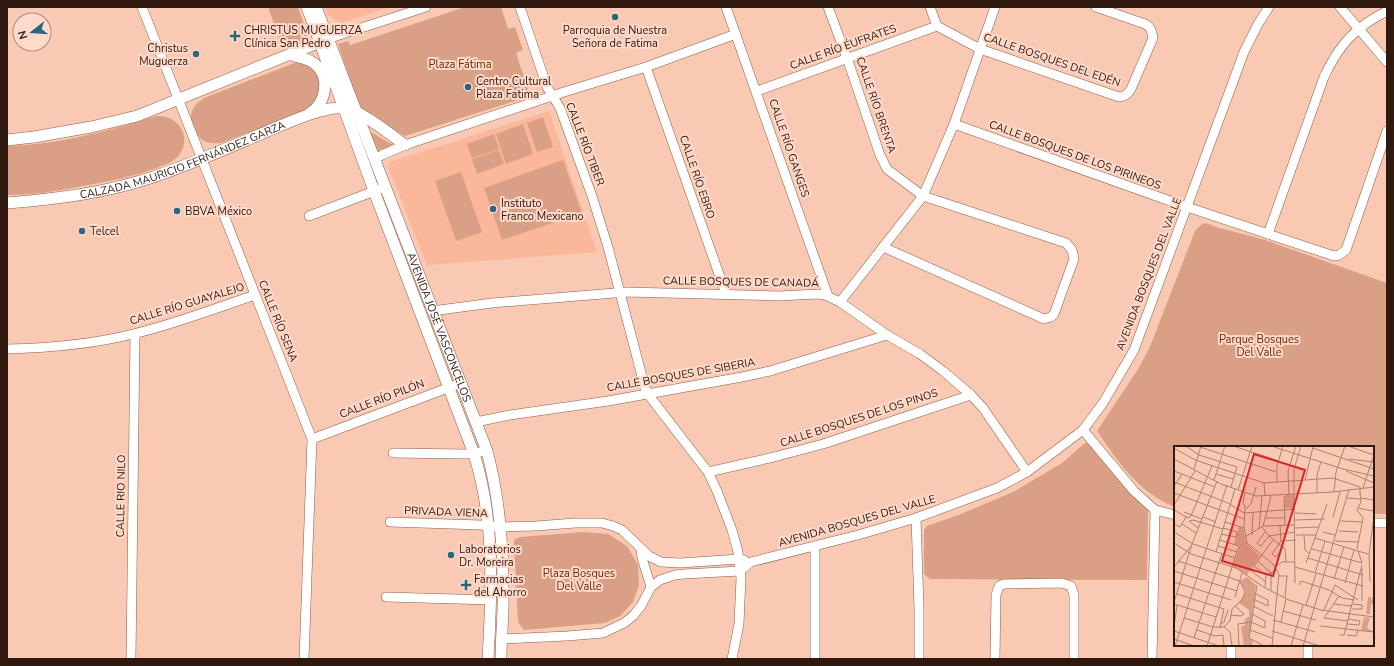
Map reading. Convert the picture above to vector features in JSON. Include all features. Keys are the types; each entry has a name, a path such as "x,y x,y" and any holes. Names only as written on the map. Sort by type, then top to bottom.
{"main road":[{"name":"AVENIDA JOSÉ VASCONCELOS","path":"307,7 356,112 487,452 496,493 501,527 503,588 501,659"},
{"name":"AVENIDA JOSÉ VASCONCELOS","path":"316,7 324,41 344,108 474,454 485,494 490,551 492,600 488,659"},
{"path":"7,140 91,127 138,116 324,41"},
{"path":"291,55 314,63 321,71 324,82 324,94 322,99 315,110 306,116"},
{"name":"CALZADA MAURICIO FERNÁNDEZ GARZA","path":"7,203 76,196 153,177 306,116 327,110 344,108 356,112 405,145"},
{"path":"492,600 501,639"}],"street":[{"name":"CALLE RÍO SENA","path":"142,7 312,439 304,659"},
{"path":"324,41 426,7"},
{"name":"CALLE RÍO TIBER","path":"520,7 547,87 554,96 560,108 592,196 608,247 643,382 648,393 708,472 732,530 739,559 740,571 740,624 732,659"},
{"name":"CALLE RÍO GANGES","path":"726,7 757,91 828,296"},
{"name":"CALLE RÍO BRENTA","path":"828,7 848,58 883,162 892,173 923,196 1066,243 1074,254 1074,259 1054,314 1047,319 1039,318 883,247"},
{"path":"930,7 937,26"},
{"path":"840,302 923,196 954,124 995,7"},
{"name":"CALLE BOSQUES DEL EDÉN","path":"937,26 980,49 1119,97 1123,97 1131,89 1153,38 1151,29 1145,24 1096,7"},
{"name":"AVENIDA BOSQUES DEL VALLE","path":"740,571 751,562 916,518 997,488 1027,472 1083,430 1104,403 1134,350 1244,52 1258,24 1269,7"},
{"path":"1340,7 1387,62"},
{"path":"1268,234 1324,77 1331,62 1358,29 1387,12"},
{"name":"CALLE RÍO ÉUFRATES","path":"757,91 937,26"},
{"path":"374,160 405,145 646,67 736,34"},
{"name":"CALLE RÍO EBRO","path":"646,67 726,294"},
{"name":"CALLE BOSQUES DE LOS PIRINEOS","path":"954,124 1187,207 1334,256 1339,255 1346,250 1387,131"},
{"path":"309,216 385,187"},
{"name":"CALLE BOSQUES DE CANADÁ","path":"432,311 492,303 619,293 778,296 818,294 828,296 840,302 888,335 926,358 970,395 984,408 1027,472"},
{"name":"CALLE RÍO GUAYALEJO","path":"7,349 51,347 135,334 255,295"},
{"name":"CALLE RIO NILO","path":"131,659 135,334"},
{"name":"CALLE BOSQUES DE SIBERIA","path":"476,422 510,415 608,401 762,373 888,335"},
{"name":"CALLE RÍO PILÓN","path":"312,439 461,383"},
{"name":"CALLE BOSQUES DE LOS PINOS","path":"708,472 823,444 970,395"},
{"path":"1083,430 1134,491 1155,510 1174,515"},
{"path":"393,454 474,454 487,452"},
{"path":"1152,659 1155,510"},
{"path":"916,518 919,659"},
{"name":"PRIVADA VIENA","path":"390,522 501,527"},
{"name":"AVENIDA BOSQUES DEL VALLE","path":"501,527 602,523 622,530 641,549 654,559 669,563 739,559 751,562"},
{"path":"1374,523 1387,523"},
{"path":"815,546 815,659"},
{"path":"641,549 642,558 651,587"},
{"path":"501,639 567,636 607,632 624,623 633,616 651,587 660,580 675,575 740,571"},
{"path":"995,659 996,595 999,586 1004,584 1062,583 1071,586 1075,599 1074,659"},
{"path":"386,597 492,600"},
{"path":"1231,646 1231,659"},
{"path":"1308,646 1308,659"}],"shaded area":[{"path":"325,7 390,7 341,23 328,15"},
{"name":"Instituto Franco Mexicano","path":"549,111 597,252 427,265 388,166 390,162"}],"green space":[{"path":"268,7 298,7 308,35 307,38 283,48"},
{"name":"Plaza Fátima","path":"465,7 501,7 508,29 515,27 523,50 516,53 530,96 405,136 362,113 338,44 348,41 350,45"},
{"path":"297,62 307,64 317,72 322,92 308,110 221,143 207,142 198,136 193,127 191,114 194,107 204,98"},
{"path":"157,116 167,117 175,121 184,135 182,150 177,157 169,163 138,174 105,182 64,190 7,195 7,146 35,144 78,137"},
{"path":"543,117 553,147 537,152 527,123"},
{"path":"523,124 533,154 506,164 496,134"},
{"path":"369,131 393,145 378,151"},
{"path":"494,134 499,149 472,158 467,144"},
{"path":"499,150 504,164 477,174 472,159"},
{"path":"563,160 582,213 502,240 484,188"},
{"path":"461,172 482,232 456,241 435,181"},
{"name":"Parque Bosques Del Valle","path":"1206,223 1219,228 1262,239 1387,283 1387,514 1374,514 1374,446 1174,446 1174,507 1162,501 1140,485 1121,465 1097,431 1138,369 1149,349 1195,231 1202,224"},
{"path":"1090,442 1148,507 1147,580 930,579 924,574 924,530 927,526 961,514 1013,492 1062,463 1085,443"},
{"name":"Plaza Bosques Del Valle","path":"583,532 608,534 627,546 638,565 639,585 633,602 620,616 605,623 524,630 518,622 514,540 520,537"}],"place":[{"name":"Parroquia de Nuestra Señora de Fatima","path":"615,17"},
{"name":"CHRISTUS MUGUERZA Clínica San Pedro","path":"235,36"},
{"name":"Christus Muguerza","path":"196,54"},
{"name":"Centro Cultural Plaza Fatima","path":"468,87"},
{"name":"Instituto Franco Mexicano","path":"493,209"},
{"name":"BBVA México","path":"177,211"},
{"name":"Telcel","path":"82,231"},
{"name":"Laboratorios Dr. Moreira","path":"451,555"},
{"name":"Farmacias del Ahorro","path":"466,585"}]}
